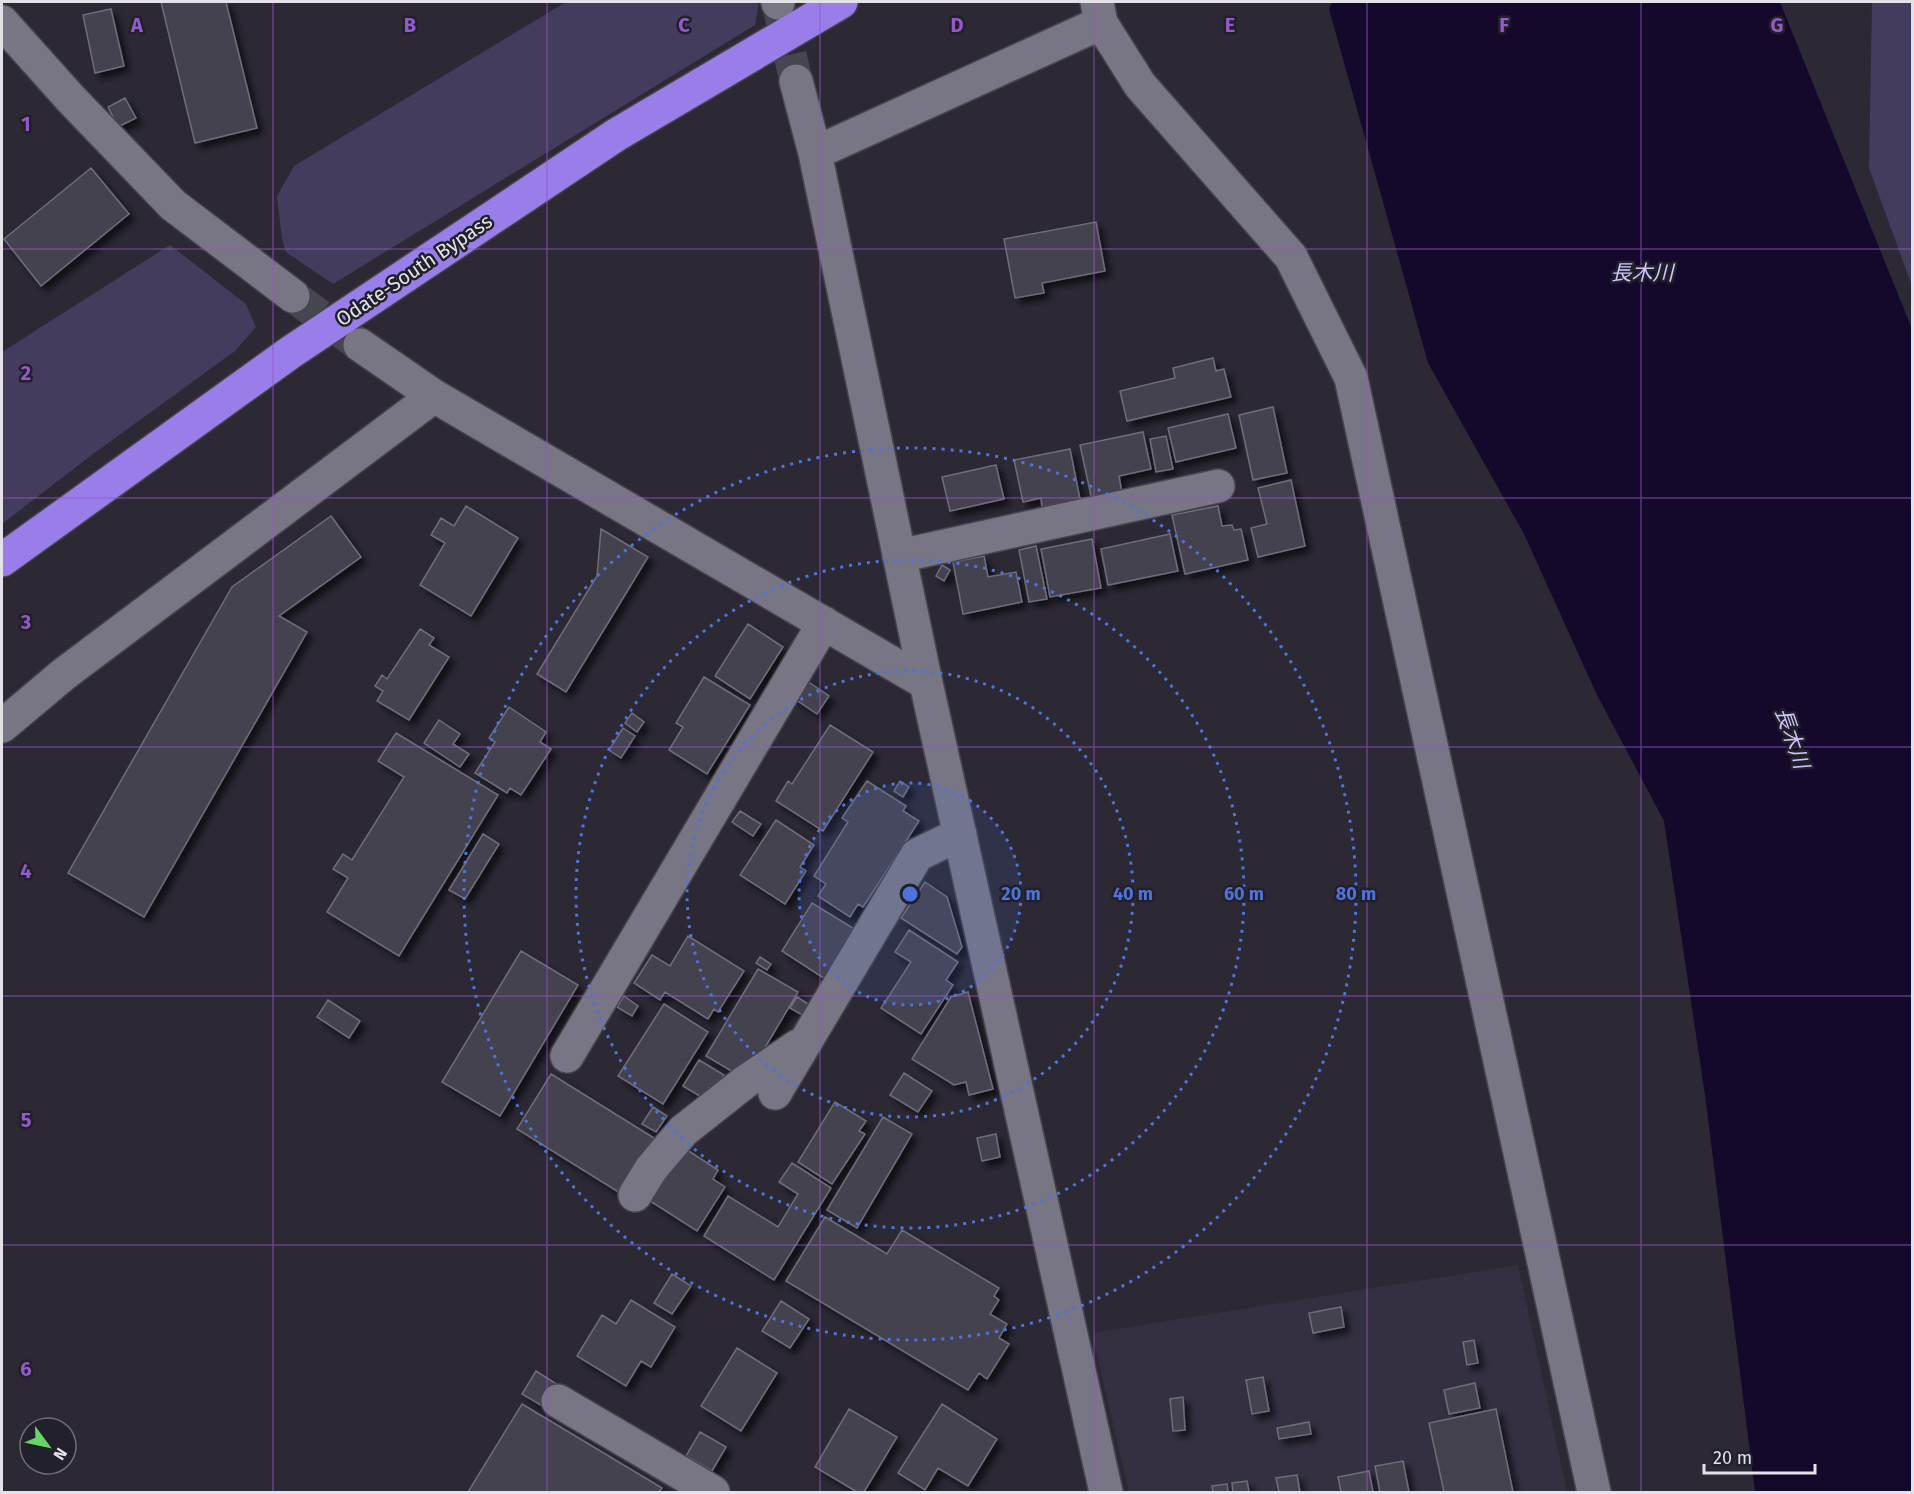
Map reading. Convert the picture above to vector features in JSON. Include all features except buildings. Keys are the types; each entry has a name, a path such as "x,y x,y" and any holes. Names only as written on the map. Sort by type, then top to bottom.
{"highway":[{"name":"Odate-South Bypass","path":"2,560 291,352 587,154 841,2"}],"street":[{"path":"815,153 1099,12 1140,85 1291,257 1351,378 1594,1492"},
{"path":"2,22 70,99 173,205 292,296"},
{"path":"796,81 815,153 926,683 1106,1492"},
{"path":"360,345 434,396 926,683"},
{"path":"2,726 64,674 434,396"},
{"path":"899,556 1218,486"},
{"path":"567,1056 824,623"},
{"path":"775,1093 917,855 960,834"},
{"path":"635,1195 651,1169 683,1131 745,1082 807,1040"},
{"path":"558,1401 713,1492"}],"shaded area":[{"path":"566,2 759,2 755,25 333,284 286,252 282,239 277,196 294,166"},
{"path":"1872,2 1912,2 1912,286 1869,168"},
{"path":"170,245 246,304 256,327 235,351 93,454 2,524 2,352"},
{"path":"1518,1265 1567,1492 1129,1492 1092,1333"}],"water":[{"name":"長木川","path":"1332,2 1780,2 1912,329 1912,1492 1755,1492 1705,1095 1664,821 1597,695 1524,534 1428,363 1329,9"}],"tunnel":[{"path":"779,7 796,81"},
{"path":"293,296 354,341"}]}
